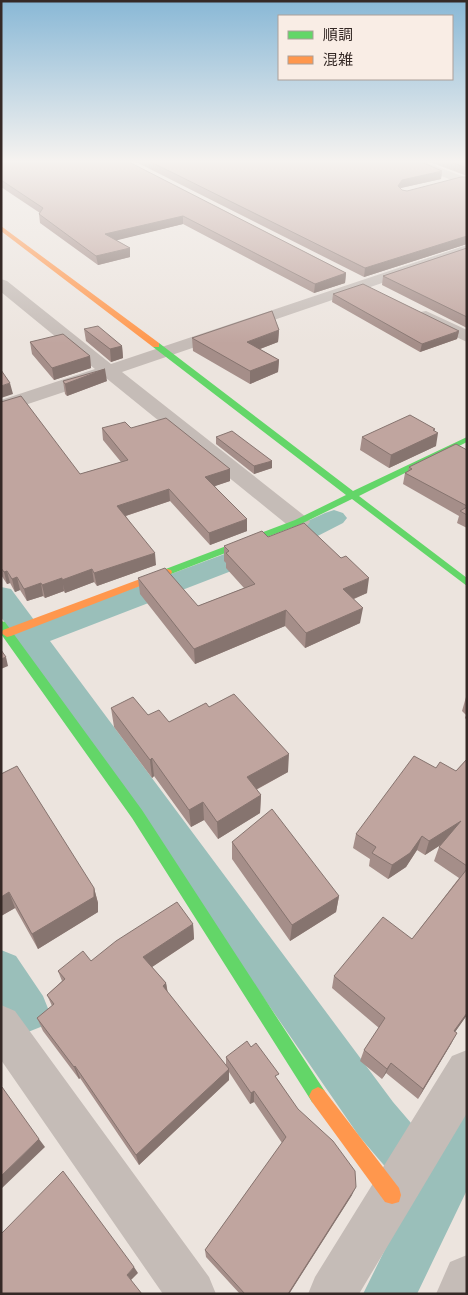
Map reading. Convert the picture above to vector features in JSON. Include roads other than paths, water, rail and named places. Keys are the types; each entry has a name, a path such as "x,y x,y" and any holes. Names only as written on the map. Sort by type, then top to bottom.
{"street":[{"path":"1,228 165,350 467,583"},
{"path":"1,407 467,249"},
{"path":"345,275 380,293"},
{"path":"1,284 298,522"},
{"path":"415,310 467,337"},
{"path":"398,1184 313,1089 137,814 8,629 36,622 298,522 467,439"},
{"path":"1,1025 192,1294"},
{"path":"332,1294 398,1184 438,1123 467,1071"},
{"path":"460,1294 467,1279"}],"waterway":[{"path":"31,637 295,537 334,518"},
{"path":"1,596 376,1119 439,1193"},
{"path":"1,971 28,1011"},
{"path":"439,1193 467,1138"},
{"path":"389,1294 439,1193"}]}
